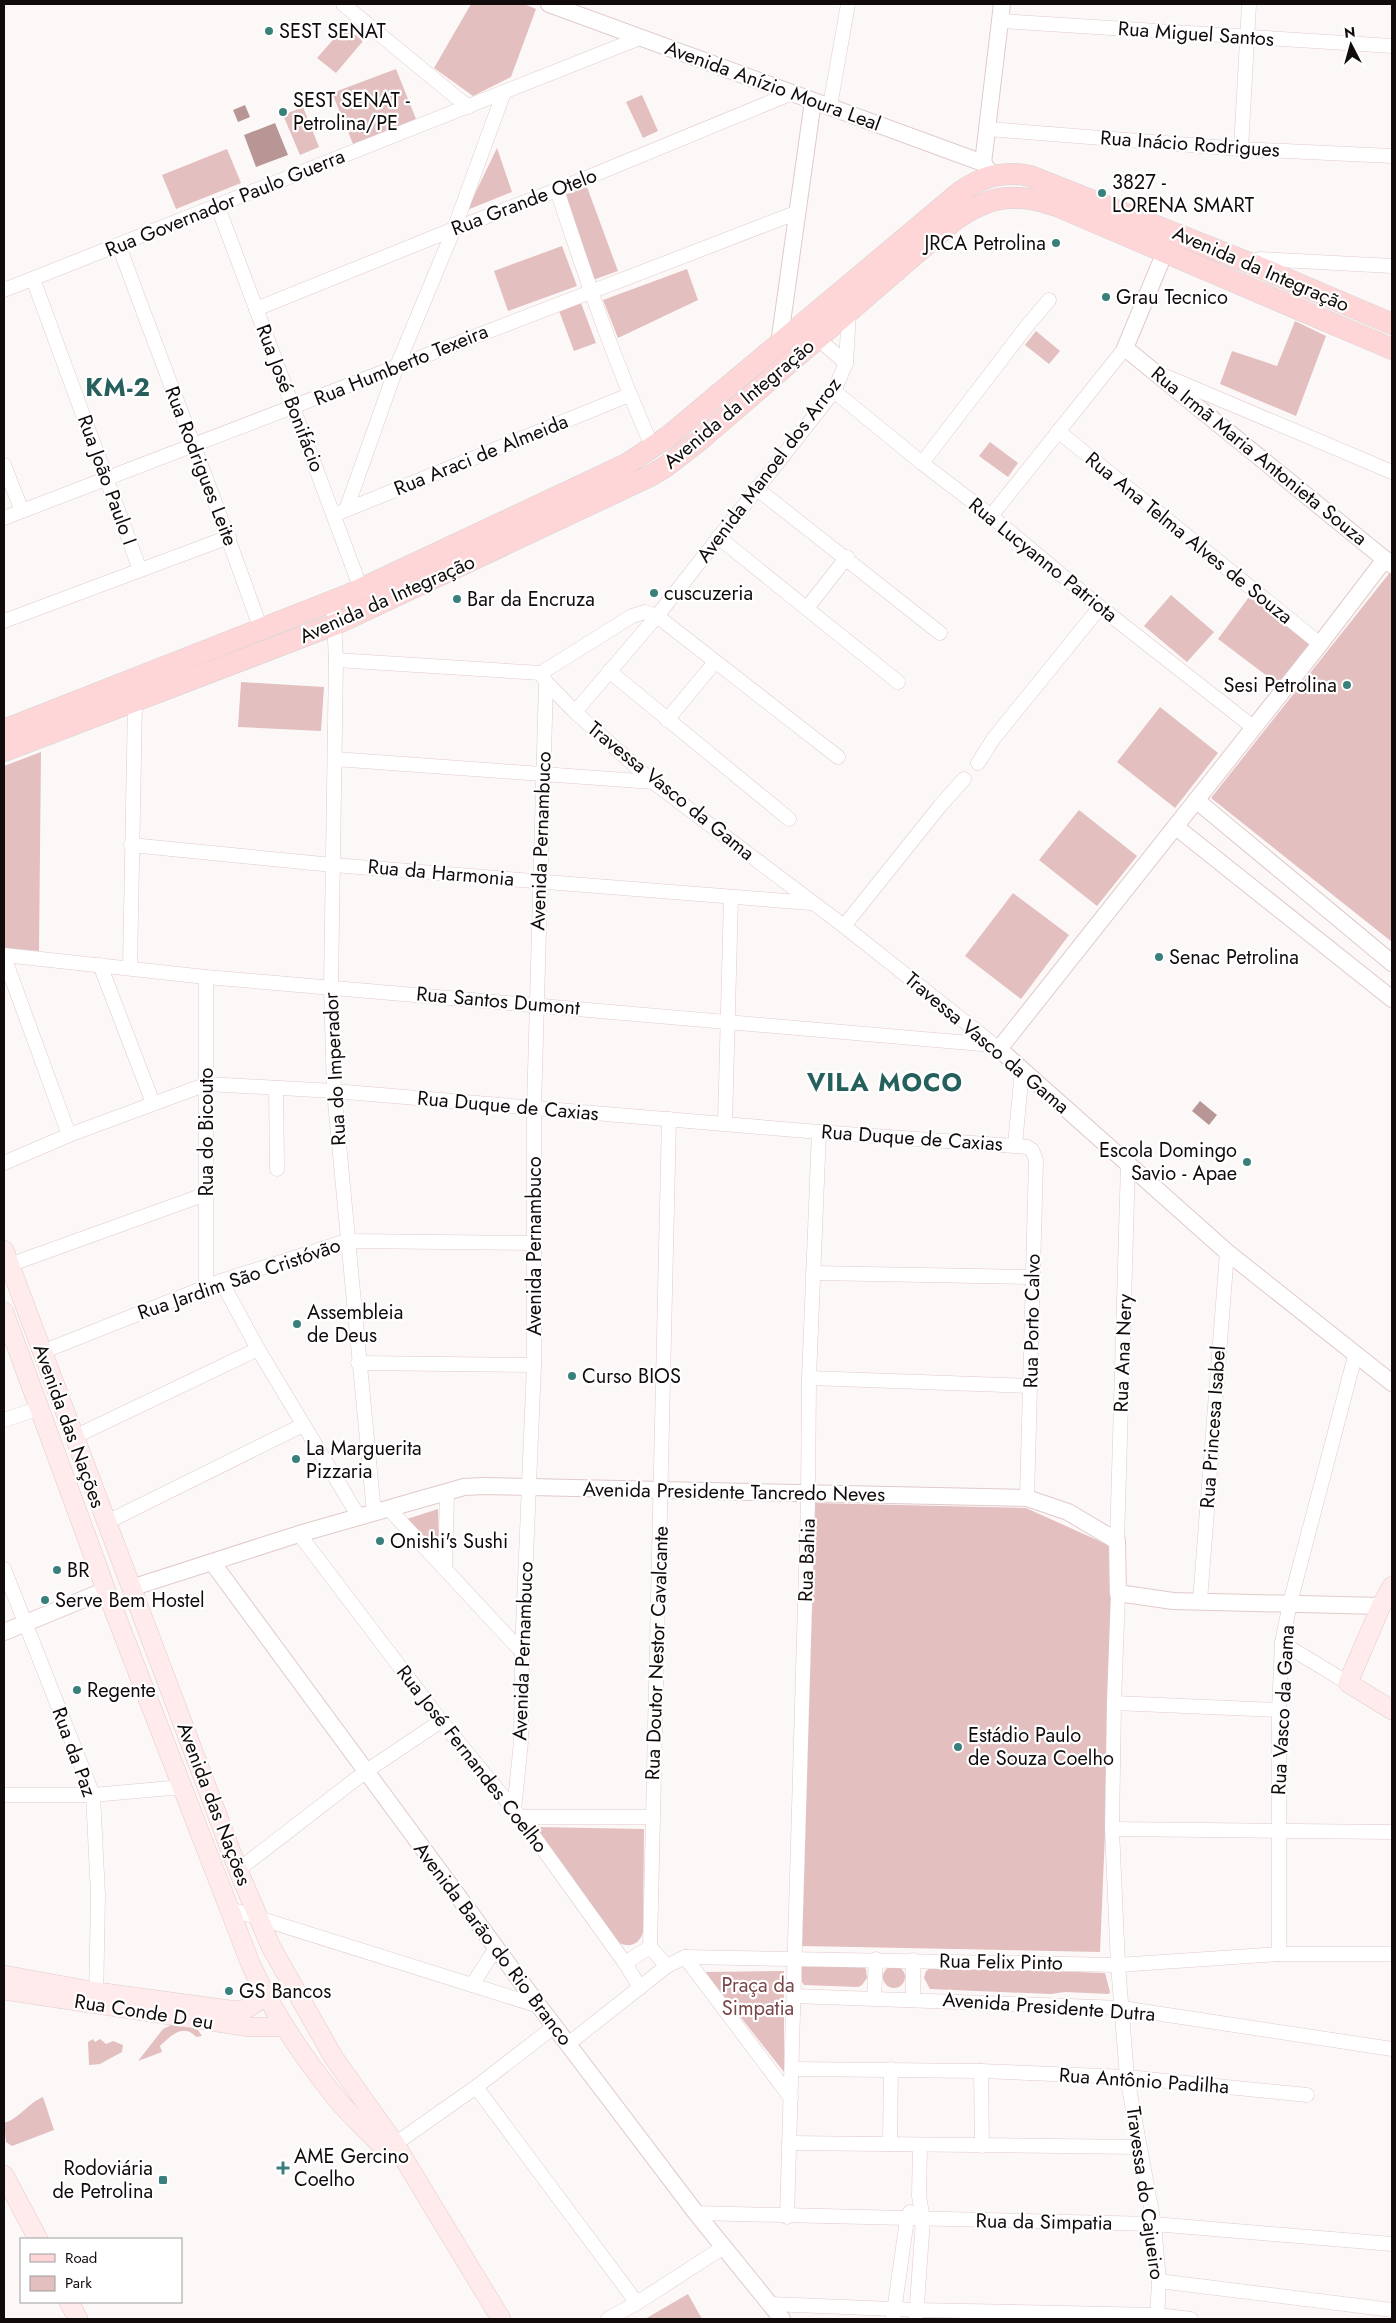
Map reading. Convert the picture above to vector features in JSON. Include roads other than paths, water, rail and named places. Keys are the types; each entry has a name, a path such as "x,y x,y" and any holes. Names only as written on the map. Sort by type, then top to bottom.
{"main road":[{"name":"Avenida da Integração","path":"5,725 261,630 333,601 604,476 653,448 988,169 1030,176 1249,263 1392,324"},
{"name":"Avenida da Integração","path":"4,750 135,702 336,624 627,488 665,468 956,219 983,203 1014,197 1043,201 1165,252 1300,312 1392,349"},
{"path":"1266,297 1276,293 1279,282 1278,275"},
{"path":"1300,312 1299,299 1309,289"},
{"path":"711,400 716,414 726,417"},
{"path":"684,423 693,427 700,440"},
{"name":"Avenida das Nações","path":"6,1258 105,1523 238,1870 258,1917 282,1967 334,2058 395,2144 501,2319"},
{"name":"Avenida das Nações","path":"4,1312 106,1590 264,1992 285,2027 336,2098 389,2154 492,2319"},
{"path":"68,1484 88,1476"},
{"path":"1392,1586 1381,1606 1348,1683 1392,1710"},
{"path":"148,1694 153,1697 163,1695 167,1684"},
{"name":"Rua Conde D eu","path":"4,1975 96,1998 250,2027 285,2027"},
{"name":"Rua Conde D eu","path":"4,1990 237,2012 257,2004 264,1992"},
{"path":"4,2175 9,2195 37,2238"},
{"path":"70,2303 78,2319"}],"street":[{"path":"343,4 468,107"},
{"name":"Avenida Anízio Moura Leal","path":"550,4 790,94 830,106 988,169"},
{"path":"830,106 848,4"},
{"path":"988,169 988,128 1002,4"},
{"path":"1241,149 1249,4"},
{"name":"Rua Miguel Santos","path":"1001,21 1392,46"},
{"name":"Rua Governador Paulo Guerra","path":"4,290 218,207 640,38"},
{"path":"339,512 454,229 504,92"},
{"name":"Rua Grande Otelo","path":"256,309 454,229 557,190 790,94"},
{"path":"779,344 813,101"},
{"name":"Rua Inácio Rodrigues","path":"988,128 1241,149 1392,156"},
{"path":"557,190 590,291 629,395 653,448"},
{"name":"Rua José Bonifácio","path":"218,207 294,407 339,512 361,589"},
{"name":"Rua Humberto Texeira","path":"4,518 106,477 294,407 798,212"},
{"name":"Rua Rodrigues Leite","path":"119,246 192,444 229,537 261,630"},
{"path":"990,516 1125,348 1165,252"},
{"path":"1249,263 1260,259 1392,266"},
{"name":"Rua João Paulo I","path":"33,279 140,570"},
{"path":"922,463 1049,300"},
{"name":"Avenida Manoel dos Arroz","path":"575,712 657,616 834,391 846,363 849,311"},
{"path":"817,338 846,363"},
{"name":"Rua Irmã Maria Antonieta Souza","path":"1125,348 1389,562"},
{"path":"1157,373 1392,472"},
{"name":"Rua Lucyanno Patriota","path":"834,391 1100,607 1253,727"},
{"name":"Rua Araci de Almeida","path":"339,512 629,395"},
{"name":"Rua Ana Telma Alves de Souza","path":"1058,431 1320,644"},
{"path":"4,465 22,511"},
{"path":"756,488 847,557 940,633"},
{"path":"4,621 229,537"},
{"path":"718,537 898,682"},
{"path":"807,608 847,557"},
{"path":"996,1046 1176,827 1320,644 1389,562"},
{"name":"Rua do Imperador","path":"333,601 336,624 331,987 334,1092 358,1362 374,1513"},
{"path":"978,763 994,738 1100,607"},
{"path":"336,660 544,677 632,616 645,612 657,616 838,757"},
{"path":"667,720 715,662"},
{"path":"609,671 789,820"},
{"name":"Travessa Vasco da Gama","path":"544,677 575,712 653,782 844,926 996,1046 1227,1252 1355,1356 1392,1383"},
{"name":"Avenida Pernambuco","path":"517,1813 534,1365 534,1108 544,677"},
{"path":"130,968 135,702"},
{"path":"335,759 653,782"},
{"path":"844,926 940,806 964,780"},
{"path":"1196,800 1392,963"},
{"path":"1176,827 1392,999"},
{"name":"Rua da Harmonia","path":"131,845 333,865 811,902"},
{"path":"725,1123 731,897"},
{"path":"4,956 69,1135"},
{"name":"Rua Santos Dumont","path":"4,956 206,977 536,1004 996,1046"},
{"path":"100,965 153,1103"},
{"name":"Rua do Bicouto","path":"206,977 206,1288"},
{"path":"1021,1146 1022,1070"},
{"name":"Rua Duque de Caxias","path":"4,1163 69,1135 207,1084 334,1092 819,1132 1021,1146"},
{"path":"276,1088 277,1169"},
{"name":"Rua Doutor Nestor Cavalcante","path":"650,1947 662,1492 669,1119"},
{"name":"Rua Bahia","path":"787,2217 809,1494 809,1378 812,1272 819,1132"},
{"name":"Rua Porto Calvo","path":"1021,1146 1035,1154 1036,1160 1027,1498"},
{"name":"Rua Ana Nery","path":"1117,1541 1128,1164"},
{"path":"6,1258 206,1194"},
{"name":"Rua Jardim São Cristóvão","path":"42,1352 221,1281 348,1241 533,1243"},
{"name":"Rua Princesa Isabel","path":"1200,1602 1227,1252"},
{"path":"812,1272 1033,1277"},
{"path":"221,1281 303,1425 374,1513 445,1569 522,1652"},
{"path":"74,1437 258,1349"},
{"name":"Rua Vasco da Gama","path":"1279,1954 1279,1710 1282,1643 1290,1604 1355,1356"},
{"path":"358,1362 534,1365"},
{"path":"809,1378 1030,1386"},
{"path":"4,1420 40,1408"},
{"path":"105,1523 303,1425"},
{"name":"Avenida Presidente Tancredo Neves","path":"131,1588 299,1534 464,1488 484,1486 662,1492 1027,1498 1068,1512 1117,1541"},
{"path":"445,1569 447,1493"},
{"name":"Rua José Fernandes Coelho","path":"299,1534 441,1721 517,1813 625,1963 640,1988"},
{"path":"1117,1541 1118,1593 1112,1829 1118,1965 1122,2008"},
{"name":"Avenida Barão do Rio Branco","path":"212,1562 539,2006 722,2248 782,2319"},
{"name":"Rua da Paz","path":"4,1569 93,1795 98,1896 96,1998"},
{"path":"4,1632 106,1590"},
{"path":"1118,1593 1173,1601 1381,1606"},
{"path":"1282,1643 1348,1683"},
{"path":"1114,1704 1279,1710"},
{"path":"238,1870 365,1772 441,1721"},
{"path":"4,1795 93,1795 182,1787"},
{"path":"517,1813 652,1817"},
{"path":"1112,1829 1278,1829 1392,1832"},
{"path":"230,1908 539,2006"},
{"path":"625,1963 650,1947 667,1966"},
{"path":"472,1985 496,1948"},
{"name":"Rua Felix Pinto","path":"568,2044 667,1966 685,1957 876,1959 1118,1965 1279,1954 1392,1954"},
{"path":"685,1957 791,2098"},
{"path":"874,1998 876,1959"},
{"path":"912,1999 913,1960"},
{"name":"Avenida Presidente Dutra","path":"794,1996 1122,2008 1392,2049"},
{"name":"Travessa do Cajueiro","path":"1122,2008 1128,2077 1154,2224 1159,2281 1157,2317"},
{"path":"395,2144 476,2087 555,2026"},
{"name":"Rua Antônio Padilha","path":"792,2069 981,2071 1128,2077 1307,2095"},
{"path":"890,2144 891,2069"},
{"path":"981,2071 982,2146"},
{"path":"476,2087 637,2303"},
{"path":"789,2143 920,2146 1139,2147"},
{"path":"917,2314 923,2219 919,2196 920,2146"},
{"path":"894,2314 907,2219 919,2196"},
{"name":"Rua da Simpatia","path":"696,2213 787,2217 1154,2224 1392,2244"},
{"path":"608,2319 637,2303 722,2248"},
{"path":"1159,2281 1383,2313"},
{"path":"770,2304 894,2314 1191,2319"}],"place":[{"name":"SEST SENAT","path":"269,31"},
{"name":"SEST SENAT - Petrolina/PE","path":"283,112"},
{"name":"3827 - LORENA SMART","path":"1102,193"},
{"name":"JRCA Petrolina","path":"1056,243"},
{"name":"Grau Tecnico","path":"1106,297"},
{"name":"cuscuzeria","path":"654,593"},
{"name":"Bar da Encruza","path":"457,599"},
{"name":"Sesi Petrolina","path":"1347,685"},
{"name":"Senac Petrolina","path":"1159,957"},
{"name":"Escola Domingo Savio - Apae","path":"1247,1162"},
{"name":"Assembleia de Deus","path":"297,1324"},
{"name":"Curso BIOS","path":"572,1376"},
{"name":"La Marguerita Pizzaria","path":"296,1459"},
{"name":"Onishi's Sushi","path":"380,1541"},
{"name":"BR","path":"57,1570"},
{"name":"Serve Bem Hostel","path":"45,1600"},
{"name":"Regente","path":"77,1690"},
{"name":"Estádio Paulo de Souza Coelho","path":"958,1747"},
{"name":"GS Bancos","path":"229,1991"},
{"name":"AME Gercino Coelho","path":"283,2168"},
{"name":"Rodoviária de Petrolina","path":"163,2180"}],"district":[{"name":"KM-2","path":"118,387"},
{"name":"VILA MOCO","path":"885,1082"}],"park label":[{"name":"Praça da Simpatia","path":"758,1996"}]}
